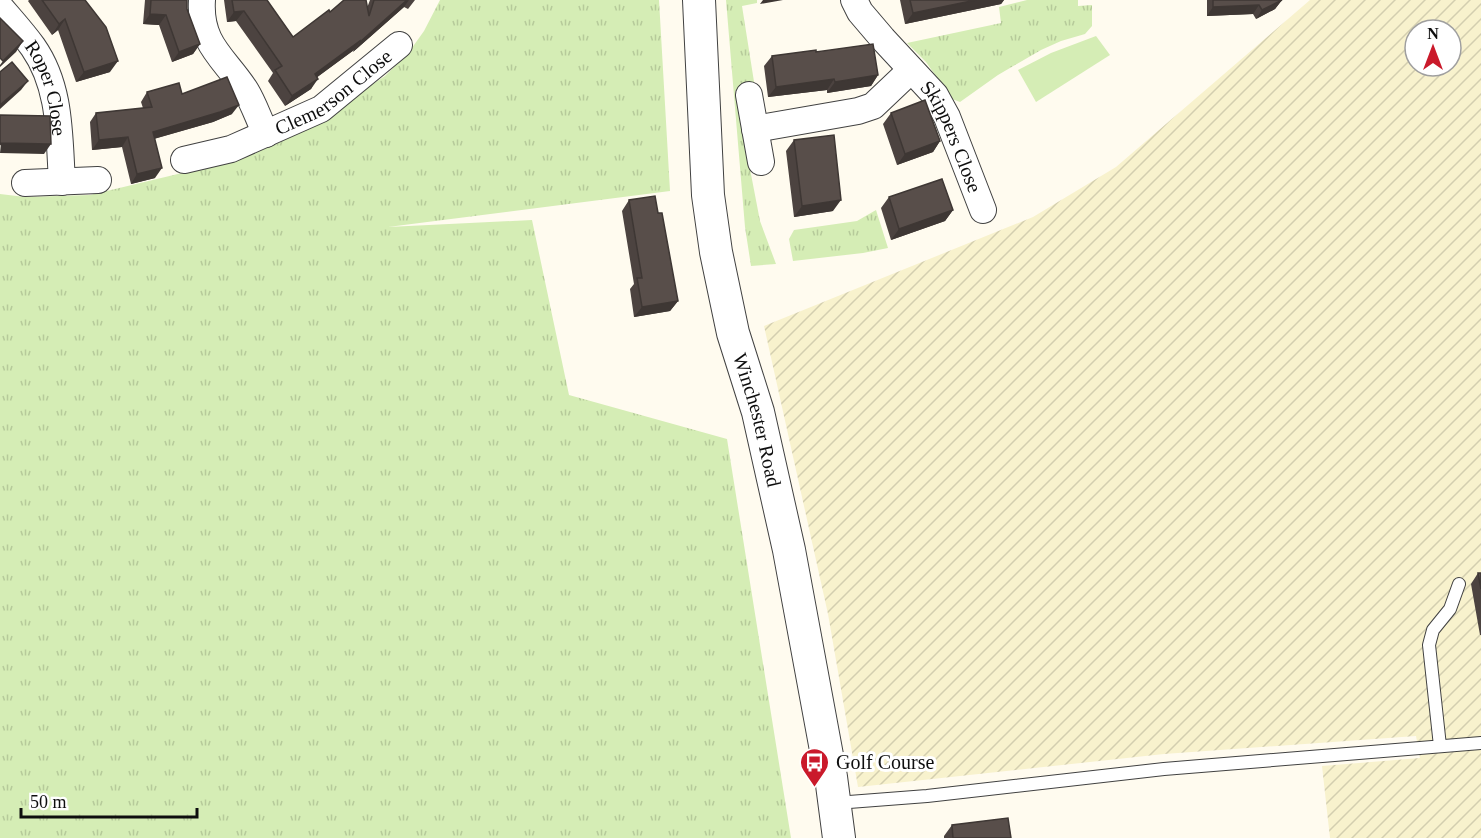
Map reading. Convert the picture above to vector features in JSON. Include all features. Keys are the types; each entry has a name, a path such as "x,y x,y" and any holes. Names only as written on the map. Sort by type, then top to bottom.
{"street":[{"name":"Clemerson Close","path":"202,0 201,14 207,34 218,57 246,92 266,134"},
{"name":"Winchester Road","path":"699,0 708,195 716,252 733,333 758,412 789,550 839,838"},
{"name":"Skippers Close","path":"854,0 860,12 935,95 947,117 983,210"},
{"name":"Roper Close","path":"0,7 34,48 52,89 58,111 62,182"},
{"name":"Clemerson Close","path":"184,160 231,149 321,109 399,45"},
{"name":"Skippers Close","path":"755,129 858,111 873,106 911,70"},
{"path":"748,95 761,162"},
{"path":"25,183 98,180"}],"lane":[{"path":"1440,746 1429,645 1433,630 1450,609 1459,584"},
{"path":"834,803 927,796 1164,769 1481,743"}],"shaded area":[{"path":"1310,0 1481,0 1481,838 1330,838 1322,766 1420,758 1416,736 1164,754 858,787 828,614 764,326 1033,217 1116,167"}],"green space":[{"path":"440,0 659,0 670,191 388,227 532,220 569,395 727,439 791,838 0,838 0,194 25,197 90,195 228,162 272,146 303,130 385,76 409,52 424,31"},
{"path":"726,0 757,0 757,3 742,6 755,88 735,91 760,221 776,264 751,266 745,227"},
{"path":"1027,0 1078,0 1078,6 1092,5 1092,26 1085,34 1041,50 998,75 960,102 952,99 926,62 907,43 1001,23 999,7"},
{"path":"1096,36 1110,55 1036,102 1018,70 1051,53"},
{"path":"876,210 888,248 793,261 789,239 794,230 857,221"}],"building":[{"path":"42,0 85,0 106,27 118,61 84,72 65,19 59,24"},
{"path":"151,0 187,0 187,9 200,44 179,52 166,15 150,14"},
{"path":"232,0 267,0 293,37 344,0 366,0 369,16 374,0 407,0 360,42 361,40 315,74 318,79 292,96 275,70 282,66 244,11 234,12"},
{"path":"910,0 976,0 913,13"},
{"path":"1213,0 1282,0 1262,10 1259,5 1213,7"},
{"path":"0,18 23,41 3,61 0,58"},
{"path":"873,44 878,75 835,82 834,79 776,87 772,56"},
{"path":"12,62 28,81 0,105 0,72"},
{"path":"227,77 239,105 153,132 162,168 137,174 128,137 99,140 96,113 152,107 147,92 179,83 182,94"},
{"path":"925,100 940,141 905,154 891,113"},
{"path":"0,115 50,116 51,144 1,143 0,145"},
{"path":"834,135 841,200 802,206 794,140"},
{"path":"942,179 953,210 899,229 889,197"},
{"path":"655,196 658,213 662,213 678,301 642,307 637,278 642,278 629,200"},
{"path":"1478,573 1481,573 1481,589"},
{"path":"1008,818 1011,838 953,838 952,825"}],"place":[{"name":"Golf Course","path":"815,788"}]}
